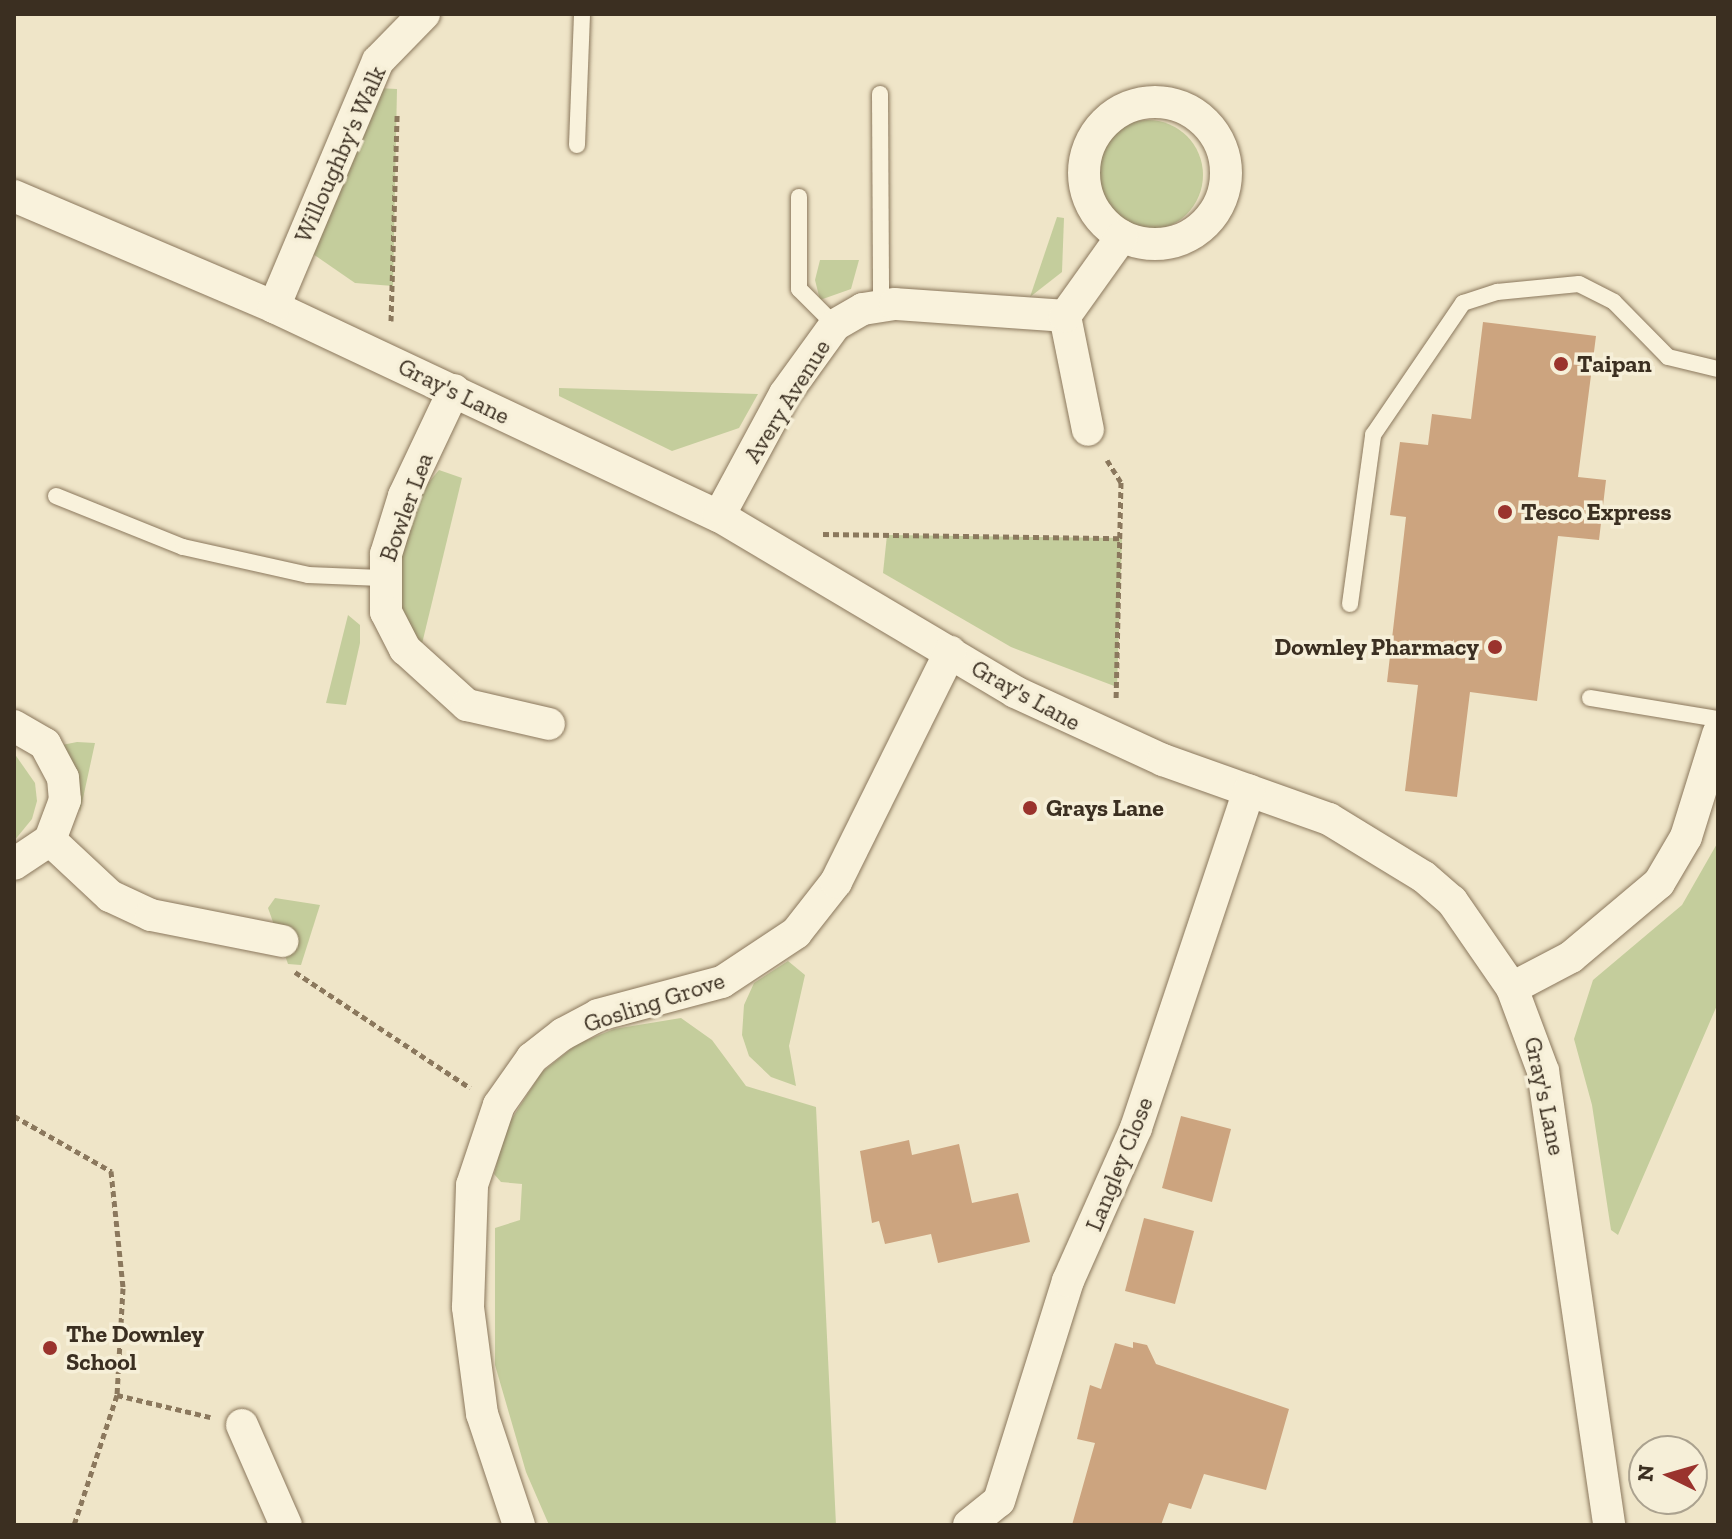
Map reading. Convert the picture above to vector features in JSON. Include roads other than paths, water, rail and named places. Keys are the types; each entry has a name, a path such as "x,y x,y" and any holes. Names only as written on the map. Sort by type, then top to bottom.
{"street":[{"name":"Willoughby's Walk","path":"274,307 378,61 424,14"},
{"path":"1165,102 1197,115 1223,150 1227,181 1215,210 1194,234 1177,242 1157,245 1122,236 1091,205 1084,180 1095,134 1113,116 1140,103 1165,102"},
{"name":"Gray's Lane","path":"14,196 380,355 719,516 1015,692 1113,739 1329,819 1424,877 1452,901 1512,988 1529,1025 1554,1124 1609,1525"},
{"path":"1088,430 1065,316 1122,236"},
{"name":"Avery Avenue","path":"719,516 785,394 835,325 881,306 1065,316"},
{"name":"Bowler Lea","path":"454,390 404,496 381,578 386,612 399,637 436,683 467,705 549,724"},
{"name":"Gosling Grove","path":"519,1525 482,1414 468,1307 472,1185 499,1105 532,1058 563,1034 598,1015 722,982 796,933 836,882 950,652"},
{"path":"14,726 45,744 63,778 65,800 50,840 14,864"},
{"path":"1512,988 1606,932 1659,883 1686,837 1718,734"},
{"name":"Langley Close","path":"969,1525 999,1501 1068,1281 1136,1128 1249,790"},
{"path":"50,840 131,908 282,941"},
{"path":"242,1425 286,1525"}],"lane":[{"path":"577,145 582,14"},
{"path":"880,94 881,306"},
{"path":"799,197 799,289 835,325"},
{"path":"1350,604 1373,435 1463,303 1497,292 1579,284 1614,302 1668,357 1718,369"},
{"path":"56,496 183,547 308,575 381,578"},
{"path":"1590,698 1718,719"}],"place":[{"name":"Taipan","path":"1561,364"},
{"name":"Tesco Express","path":"1505,512"},
{"name":"Downley Pharmacy","path":"1495,647"},
{"name":"Grays Lane","path":"1030,808"},
{"name":"The Downley School","path":"50,1348"}]}
